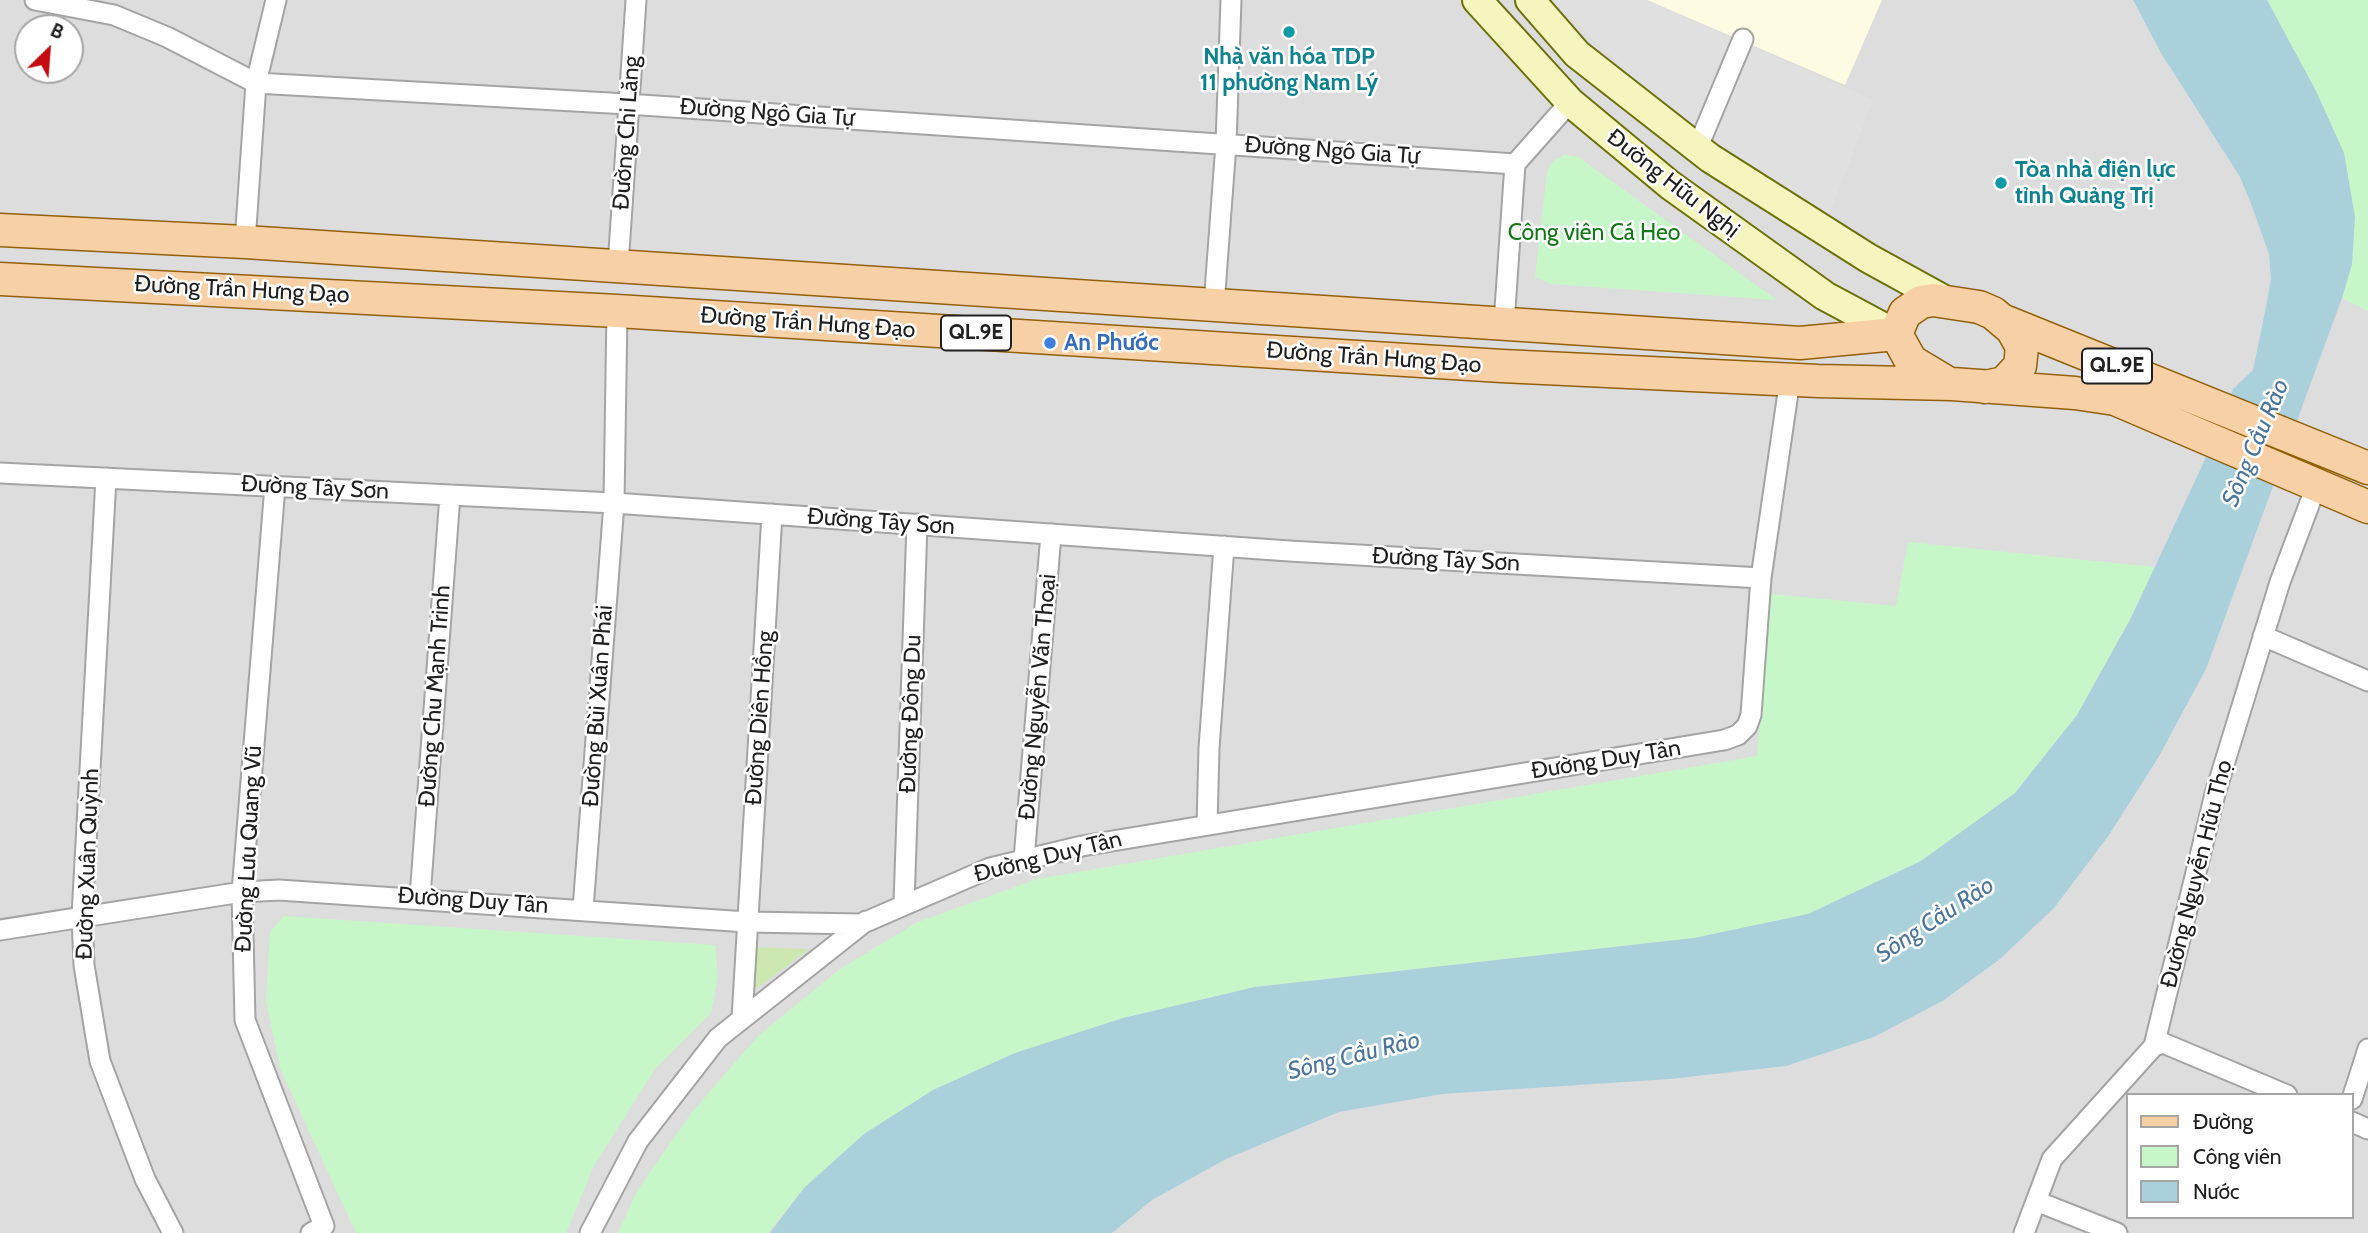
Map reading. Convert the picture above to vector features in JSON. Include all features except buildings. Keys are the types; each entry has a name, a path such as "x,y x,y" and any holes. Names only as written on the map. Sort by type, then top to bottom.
{"main road":[{"name":"Đường Hữu Nghị","path":"1477,0 1570,102 1670,185 1816,290 1896,334"},
{"name":"Đường Hữu Nghị","path":"1530,0 1577,54 1697,149 1868,258 1948,302"},
{"name":"Đường Trần Hưng Đạo","path":"0,230 245,242 1800,344 1896,334 1911,361 1923,371 1952,384"},
{"path":"243,289 245,242"},
{"path":"617,311 618,266"},
{"name":"Đường Trần Hưng Đạo","path":"0,279 243,289 1502,366 1952,384 2115,399 2306,480"},
{"path":"1896,334 1905,313 1912,306 1933,300 1979,306 2004,321 2022,347 2020,366 2004,383 1986,387"},
{"name":"QL.9E","path":"2004,321 2230,410 2368,468"},
{"path":"1502,366 1504,323"},
{"name":"QL.9E","path":"2306,480 2368,507"}],"street":[{"name":"Đường Ngô Gia Tự","path":"34,0 114,15 167,37 256,83 627,104 1515,164"},
{"path":"245,242 256,83 276,0"},
{"name":"Đường Chi Lăng","path":"618,266 636,0"},
{"path":"1214,305 1226,144 1231,0"},
{"path":"1697,149 1743,39"},
{"path":"1504,323 1515,164 1570,102"},
{"name":"Đường Bùi Xuân Phái","path":"583,909 614,503 617,311"},
{"name":"Đường Duy Tân","path":"0,930 242,892 279,890 420,897 747,922 861,924 904,903 990,868 1122,838 1724,740 1738,734 1747,726 1754,696 1761,578 1790,379"},
{"name":"Đường Tây Sơn","path":"0,473 614,503 1224,546 1761,578"},
{"name":"Đường Xuân Quỳnh","path":"106,478 82,916 84,965 100,1061 140,1168 173,1233"},
{"name":"Đường Nguyễn Hữu Thọ","path":"2024,1233 2052,1159 2154,1046 2215,794 2263,636 2306,480"},
{"name":"Đường Lưu Quang Vũ","path":"275,486 242,892 244,1020 321,1231"},
{"name":"Đường Chu Mạnh Trinh","path":"420,897 450,495"},
{"name":"Đường Diên Hồng","path":"742,1019 772,514"},
{"name":"Đường Đông Du","path":"904,903 917,524"},
{"name":"Đường Nguyễn Văn Thoại","path":"1024,859 1051,534"},
{"path":"1207,825 1209,748 1224,546"},
{"path":"2263,636 2368,681"},
{"path":"590,1233 638,1141 718,1038 867,920"},
{"path":"2154,1046 2163,1043 2282,1093"},
{"path":"2354,1093 2368,1049"},
{"path":"2036,1201 2117,1233"}],"shaded area":[{"path":"0,0 2368,0 2368,1233 0,1233"},
{"path":"1551,0 1647,0 1873,100 1830,214 1746,163 1658,101"},
{"path":"1647,0 1882,0 1845,85"}],"green space":[{"path":"2267,0 2368,0 2368,311 2342,298 2352,264 2355,217 2344,153 2316,91"},
{"name":"Công viên Cá Heo","path":"1564,155 1578,157 1777,300 1551,284 1535,277 1547,172 1553,161"},
{"path":"1908,542 2155,567 2130,619 2077,715 2015,793 1921,861 1808,914 1694,938 1255,987 1123,1018 1015,1053 933,1090 864,1134 804,1188 768,1233 618,1233 637,1191 692,1112 759,1035 840,969 918,922 1037,879 1757,756 1771,594 1896,606"},
{"path":"284,916 715,945 718,976 711,1013 655,1069 594,1166 566,1233 356,1233 280,1068 266,1001 270,932"},
{"path":"754,947 809,949 752,992"}],"water":[{"name":"Sông Cầu Rào","path":"2133,0 2267,0 2316,91 2344,153 2355,217 2352,264 2342,298 2206,669 2158,758 2109,835 2054,908 2000,959 1944,1000 1874,1037 1786,1066 1670,1079 1442,1094 1339,1112 1226,1159 1152,1200 1112,1233 770,1233 804,1188 864,1134 933,1090 1015,1053 1123,1018 1255,987 1694,938 1808,914 1921,861 2015,793 2077,715 2130,620 2202,466 2233,389 2253,370 2271,279 2269,254 2240,177 2161,53"}],"place":[{"name":"Nhà văn hóa TDP 11 phường Nam Lý","path":"1289,32"},
{"name":"Tòa nhà điện lực tỉnh Quảng Trị","path":"2001,183"},
{"name":"An Phước","path":"1050,343"}]}
